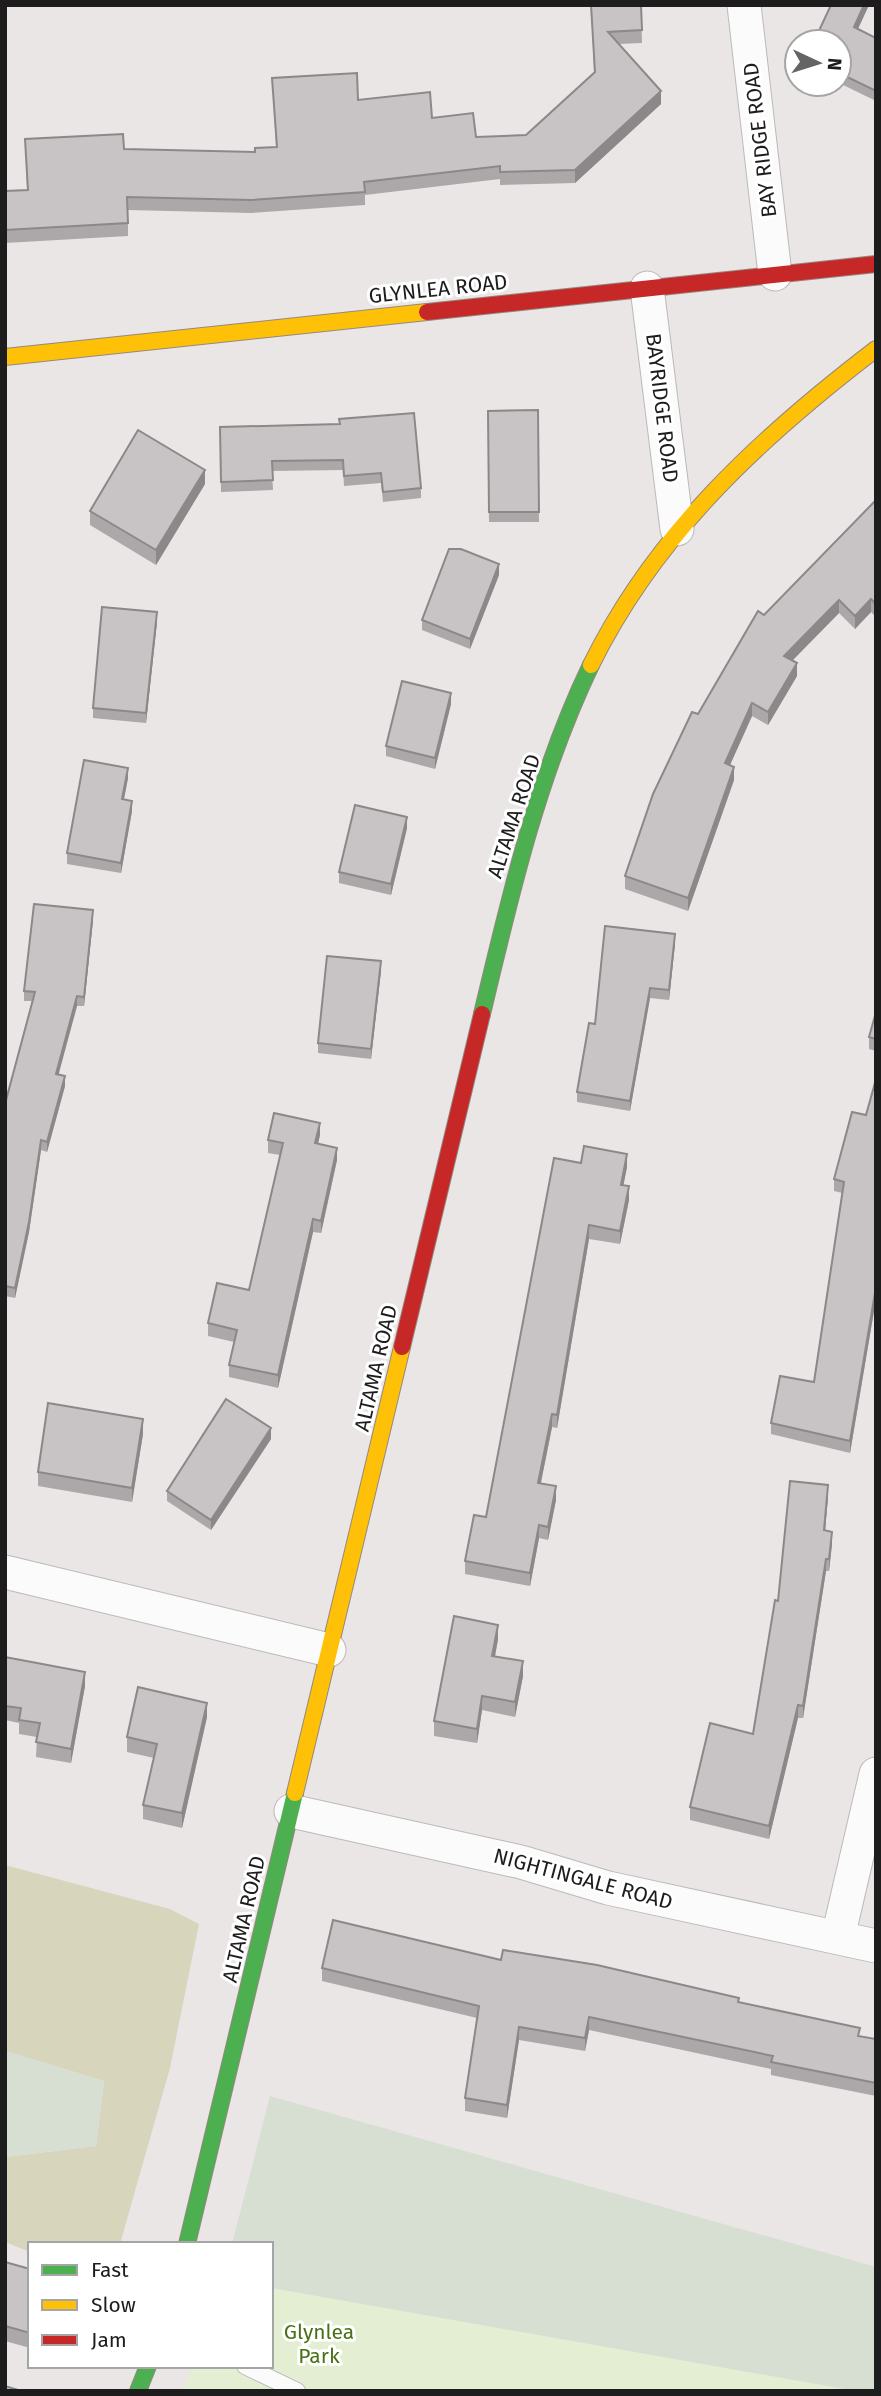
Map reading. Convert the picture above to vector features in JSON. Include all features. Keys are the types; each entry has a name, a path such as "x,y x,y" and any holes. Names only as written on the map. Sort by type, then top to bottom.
{"street":[{"name":"BAY RIDGE ROAD","path":"744,5 775,274"},
{"name":"GLYNLEA ROAD","path":"5,357 876,264"},
{"name":"BAYRIDGE ROAD","path":"647,288 677,529"},
{"path":"677,529 743,457 795,411 876,349"},
{"name":"ALTAMA ROAD","path":"187,2242 512,892 542,793 598,652 677,529"},
{"path":"5,1572 330,1650"},
{"path":"838,1937 876,1774"},
{"name":"NIGHTINGALE ROAD","path":"291,1811 521,1861 608,1888 763,1924 876,1946"},
{"path":"138,2391 147,2368"}],"lane":[{"path":"249,2368 297,2391"}],"green space":[{"path":"5,1865 170,1909 199,1924 170,2068 121,2242 28,2242 28,2251 5,2242 5,2157 96,2146 104,2081 5,2051"},
{"name":"Glynlea Park","path":"273,2288 855,2391 183,2391 191,2368 273,2368"}],"shaded area":[{"path":"5,2051 104,2081 96,2146 5,2157"},
{"path":"270,2096 876,2267 876,2391 855,2391 273,2288 273,2242 233,2242"}],"building":[{"path":"591,5 641,5 642,30 608,32 661,91 575,170 500,172 500,166 364,182 365,192 251,200 127,197 128,223 5,230 5,191 28,190 25,139 123,134 124,149 255,152 255,148 277,147 272,78 357,73 358,100 430,92 432,118 473,113 476,137 526,135 595,72"},
{"path":"831,5 864,5 854,27 876,38 876,91 853,80 853,28 820,28"},
{"path":"538,410 539,512 489,512 488,411"},
{"path":"414,413 421,488 383,492 381,473 344,476 343,460 272,461 273,480 221,482 220,427 340,424 339,419"},
{"path":"138,430 205,470 156,550 90,511"},
{"path":"876,500 876,604 871,599 855,616 839,600 784,656 797,663 768,712 752,703 725,763 734,767 688,898 625,876 653,794 692,712 698,714 758,611 764,615"},
{"path":"449,549 461,549 499,564 470,639 422,620"},
{"path":"102,607 157,612 146,713 93,708"},
{"path":"402,681 451,693 435,758 386,746"},
{"path":"84,760 128,768 122,799 132,801 121,863 67,853"},
{"path":"355,805 407,817 391,884 339,872"},
{"path":"34,904 93,910 84,997 77,996 56,1074 65,1076 47,1142 41,1140 29,1222 15,1288 5,1286 5,1104 35,992 24,991"},
{"path":"605,926 675,934 669,990 650,988 630,1101 577,1092 589,1023 595,1024"},
{"path":"327,956 381,961 371,1049 318,1043"},
{"path":"876,1012 876,1039 869,1037"},
{"path":"876,1079 876,1287 850,1441 771,1423 780,1376 814,1382 844,1182 834,1179 852,1112 866,1115"},
{"path":"274,1113 320,1123 315,1143 337,1148 321,1221 313,1219 278,1375 229,1365 237,1330 208,1323 217,1283 249,1290 283,1143 268,1140"},
{"path":"584,1146 627,1154 621,1185 629,1186 620,1231 589,1225 557,1415 552,1414 538,1483 556,1486 548,1527 539,1525 530,1573 465,1561 474,1515 486,1517 554,1158 581,1163"},
{"path":"226,1399 271,1428 211,1520 167,1491"},
{"path":"48,1403 143,1419 132,1488 38,1472"},
{"path":"790,1481 828,1485 824,1530 832,1532 803,1706 798,1705 769,1826 690,1807 710,1723 753,1734 775,1600 778,1601"},
{"path":"454,1616 498,1625 492,1656 523,1661 515,1702 482,1696 477,1729 434,1721"},
{"path":"5,1657 85,1672 71,1749 36,1742 40,1723 19,1720 21,1708 5,1706"},
{"path":"138,1687 207,1703 182,1813 143,1805 157,1744 127,1737"},
{"path":"333,1920 501,1960 503,1950 597,1965 739,1998 738,2002 860,2028 858,2036 876,2039 876,2083 771,2062 773,2056 589,2017 585,2038 519,2027 507,2105 465,2098 479,2006 322,1968"},
{"path":"5,2262 28,2268 28,2332 5,2326"},
{"path":"5,2386 18,2390 5,2391"}],"traffic: fast":[{"path":"482,1014 527,836 556,749 591,665"},
{"path":"187,2242 295,1793"},
{"path":"138,2391 147,2368"}],"traffic: slow":[{"path":"5,357 427,312"},
{"path":"591,665 617,617 647,572 679,530 715,490 792,417 876,349"},
{"path":"295,1793 402,1347"}],"traffic: jam":[{"path":"427,312 876,264"},
{"path":"402,1347 482,1014"}]}
